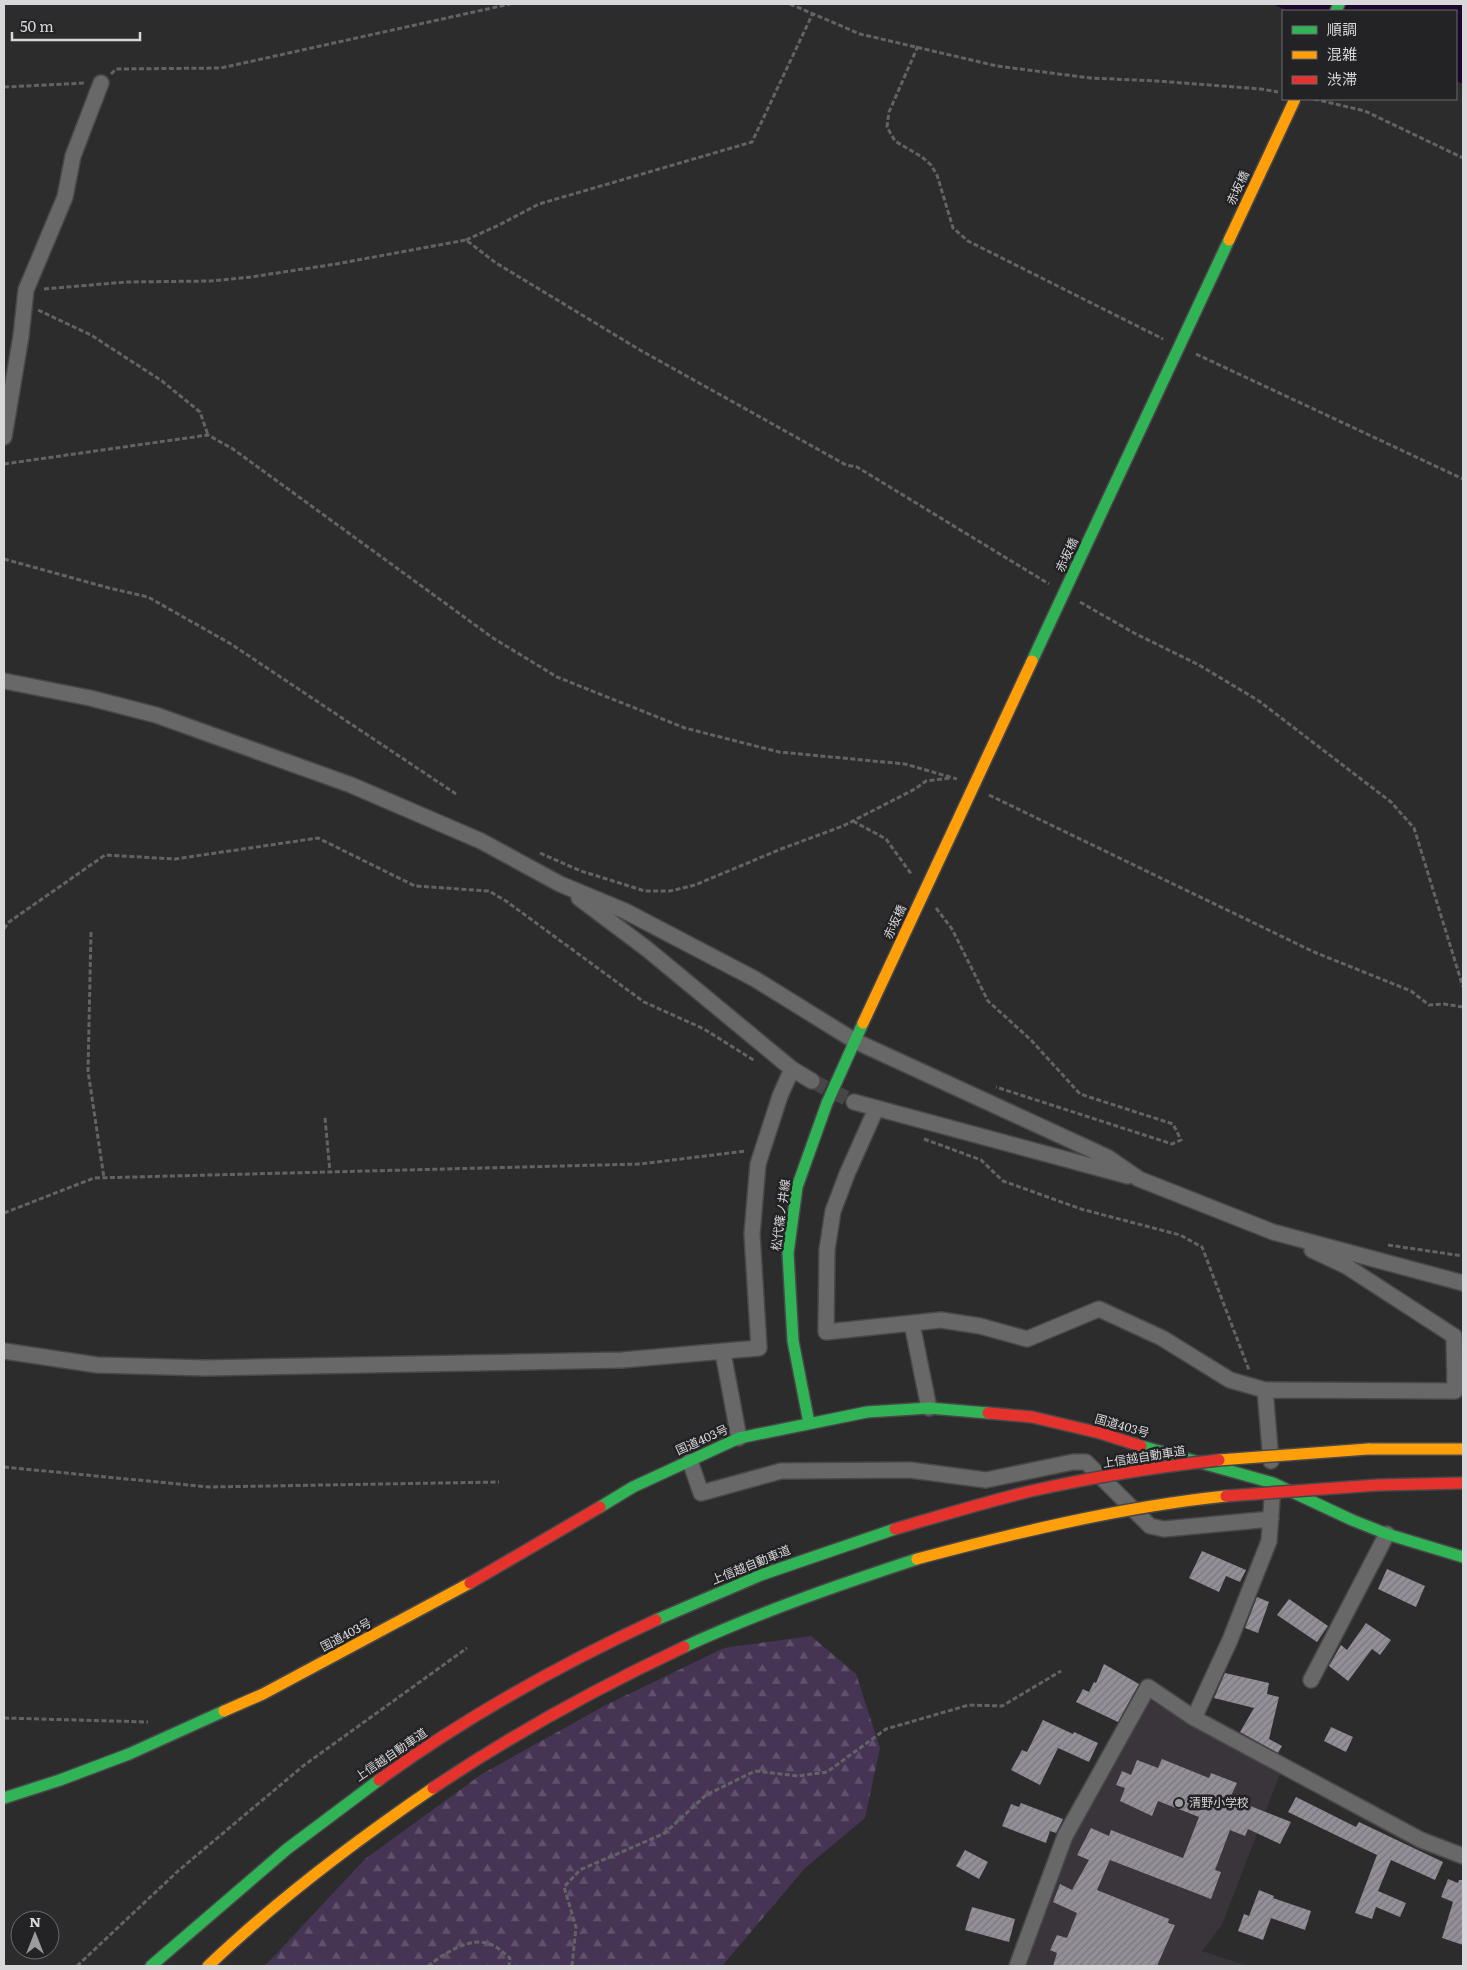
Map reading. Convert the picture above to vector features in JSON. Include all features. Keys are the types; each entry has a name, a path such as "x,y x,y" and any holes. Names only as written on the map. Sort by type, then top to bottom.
{"main road":[{"name":"赤坂橋","path":"863,1023 1295,100"},
{"name":"松代篠ノ井線","path":"808,1422 793,1341 788,1253 797,1187 827,1103 863,1023"},
{"name":"国道403号","path":"4,1798 60,1780 129,1754 263,1694 462,1588 633,1487 740,1438 808,1422 867,1412 929,1408 1032,1417 1100,1433 1170,1455 1273,1483 1352,1520 1387,1534 1463,1557"},
{"name":"上信越自動車道","path":"151,1966 197,1924 274,1860 354,1798 432,1744 500,1701 580,1657 698,1601 760,1576 895,1528 1048,1487 1125,1473 1214,1460 1368,1449 1463,1449"},
{"path":"208,1966 304,1882 381,1823 452,1773 601,1687 760,1614 835,1586 917,1559 1073,1520 1155,1505 1240,1495 1378,1485 1463,1483"}],"street":[{"path":"4,437 20,336 24,296 65,197 72,156 101,83"},
{"path":"4,680 90,698 156,715 351,785 481,841 560,884 624,911 755,979 855,1041 1108,1156 1139,1179"},
{"path":"560,884 647,949 792,1069 812,1081"},
{"path":"4,1351 97,1365 206,1368 622,1360 723,1353 759,1348 752,1234 758,1164 780,1096 792,1069"},
{"path":"854,1102 1139,1179 1273,1232 1346,1266 1454,1336 1455,1391 1261,1389 1230,1380 1162,1338 1099,1309 1027,1339 980,1326 941,1320 826,1332 828,1250 833,1210 876,1109"},
{"path":"1273,1232 1463,1283"},
{"path":"912,1324 929,1408"},
{"path":"723,1353 740,1438"},
{"path":"1194,1718 1230,1640 1269,1541 1273,1483 1261,1389"},
{"path":"690,1461 701,1493 781,1471 910,1470 986,1480 1073,1462 1086,1462 1150,1526 1164,1529 1271,1520"},
{"path":"1311,1680 1387,1534"},
{"path":"1018,1966 1065,1836 1148,1687 1194,1718 1420,1840 1463,1856"}],"path":[{"path":"4,87 101,83 116,70 220,68 510,4"},
{"path":"790,4 860,34 918,46 997,66 1081,77 1261,89 1282,93"},
{"path":"24,296 126,282 210,281 251,277 336,264 466,240 539,204 752,142 813,14"},
{"path":"918,46 889,112 888,127 894,141 922,156 930,165 937,176 953,228 968,241 1166,340"},
{"path":"1318,100 1365,111 1463,158"},
{"path":"466,240 496,263 640,350 846,465 857,467 1053,587"},
{"path":"24,296 91,335 162,381 200,412 208,435"},
{"path":"1193,352 1463,479"},
{"path":"4,464 208,435 233,449 493,638 557,677 685,728 779,752 906,764 962,782"},
{"path":"4,560 148,597 232,644 456,794"},
{"path":"1078,601 1134,633 1199,665 1259,702 1391,802 1414,828 1463,987"},
{"path":"536,852 582,871 645,891 670,890 694,886 853,821 915,789 926,781 953,778"},
{"path":"988,794 1314,952 1411,991 1429,1005 1444,1004 1463,1007"},
{"path":"853,821 886,838 913,876"},
{"path":"4,929 9,922 105,855 175,859 318,838 415,886 489,891 506,901 644,1002 704,1029 762,1065"},
{"path":"936,907 952,929 988,1000 1031,1040 1080,1094 1173,1124 1181,1140 1172,1144 987,1084 970,1093"},
{"path":"92,932 88,1071 104,1178"},
{"path":"325,1118 330,1172"},
{"path":"917,1136 981,1160 1003,1181 1081,1209 1180,1235 1202,1247 1261,1389"},
{"path":"4,1213 94,1178 640,1164 762,1150"},
{"path":"4,1467 209,1487 499,1482"},
{"path":"76,1966 178,1871 303,1766 466,1648"},
{"path":"572,1966 576,1927 564,1887 580,1870 665,1833 706,1795 755,1771 798,1776 827,1772 886,1729 969,1705 1002,1706 1061,1671"},
{"path":"4,1718 146,1721 155,1724"},
{"path":"428,1966 445,1952 469,1943 490,1944 510,1958 509,1966"}],"shaded area":[{"path":"1273,4 1463,4 1463,84 1457,81 1457,10 1286,10"},
{"name":"清野小学校","path":"1151,1701 1283,1766 1222,1925 1202,1951 1248,1966 1024,1966 1069,1839 1110,1767"}],"green space":[{"path":"811,1636 856,1674 880,1748 865,1818 805,1868 722,1966 265,1966 365,1859 482,1774 604,1706 724,1648"}],"building":[{"path":"1202,1551 1246,1570 1240,1582 1226,1576 1219,1592 1189,1578"},
{"path":"1387,1569 1425,1586 1416,1607 1378,1589"},
{"path":"1257,1597 1269,1602 1258,1633 1245,1628"},
{"path":"1289,1599 1328,1626 1317,1642 1277,1615"},
{"path":"1366,1623 1391,1640 1380,1655 1372,1649 1348,1681 1329,1666 1341,1645 1347,1650"},
{"path":"1104,1664 1139,1684 1118,1722 1076,1702 1083,1689 1089,1692 1094,1682 1096,1683"},
{"path":"1225,1673 1269,1683 1267,1694 1279,1697 1269,1739 1282,1746 1278,1753 1240,1732 1254,1708 1214,1698"},
{"path":"1043,1720 1098,1743 1089,1762 1058,1748 1040,1785 1011,1770 1022,1750 1027,1752"},
{"path":"1331,1727 1353,1737 1346,1752 1324,1741"},
{"path":"1162,1759 1209,1778 1211,1773 1237,1783 1230,1798 1291,1822 1280,1844 1248,1829 1245,1836 1230,1830 1215,1870 1221,1872 1211,1899 1110,1860 1097,1890 1169,1919 1168,1923 1175,1925 1157,1966 1053,1966 1057,1953 1050,1950 1057,1935 1067,1938 1077,1913 1053,1902 1060,1884 1072,1890 1089,1860 1077,1855 1091,1828 1109,1836 1111,1830 1183,1858 1199,1817 1158,1801 1152,1816 1120,1801 1125,1788 1116,1785 1122,1771 1131,1775 1137,1760 1158,1768"},
{"path":"1296,1797 1356,1827 1359,1822 1443,1862 1435,1880 1391,1860 1378,1891 1406,1903 1400,1917 1376,1907 1372,1919 1355,1913 1377,1855 1288,1812"},
{"path":"1021,1803 1063,1819 1056,1833 1050,1831 1046,1843 1002,1826 1011,1804 1019,1807"},
{"path":"965,1850 988,1862 979,1879 956,1866"},
{"path":"1448,1879 1458,1883 1459,1880 1463,1880 1463,1945 1442,1938 1453,1902 1441,1897"},
{"path":"1259,1890 1274,1896 1273,1898 1311,1911 1305,1930 1271,1918 1263,1940 1238,1931 1244,1914 1249,1916"},
{"path":"972,1907 1015,1919 1009,1942 965,1930"}],"tunnel":[{"path":"812,1081 854,1102"}],"traffic: fast":[{"path":"1336,10 1339,4"},
{"path":"1032,661 1229,240"},
{"path":"809,1423 793,1341 788,1253 797,1187 827,1103 863,1023"},
{"path":"600,1507 633,1487 739,1438 867,1412 929,1408 988,1413"},
{"path":"1141,1446 1273,1483 1352,1520 1387,1534 1463,1557"},
{"path":"656,1620 761,1575 895,1529"},
{"path":"684,1647 741,1622 799,1600 917,1559"},
{"path":"4,1798 60,1780 129,1754 224,1711"},
{"path":"151,1966 287,1849 379,1780"}],"traffic: slow":[{"path":"1229,240 1295,100"},
{"path":"863,1023 1032,661"},
{"path":"1368,1449 1463,1449"},
{"path":"1219,1460 1368,1449"},
{"path":"917,1559 1070,1521 1226,1496"},
{"path":"224,1711 263,1694 470,1583"},
{"path":"208,1966 261,1918 317,1872 433,1788"}],"traffic: jam":[{"path":"988,1413 1032,1417 1100,1433 1141,1446"},
{"path":"895,1529 1054,1486 1125,1473 1219,1460"},
{"path":"1378,1485 1463,1483"},
{"path":"1226,1496 1378,1485"},
{"path":"470,1583 600,1507"},
{"path":"379,1780 445,1735 514,1693 584,1655 656,1620"},
{"path":"433,1788 494,1749 556,1713 684,1647"}],"place":[{"name":"清野小学校","path":"1179,1803"}]}
